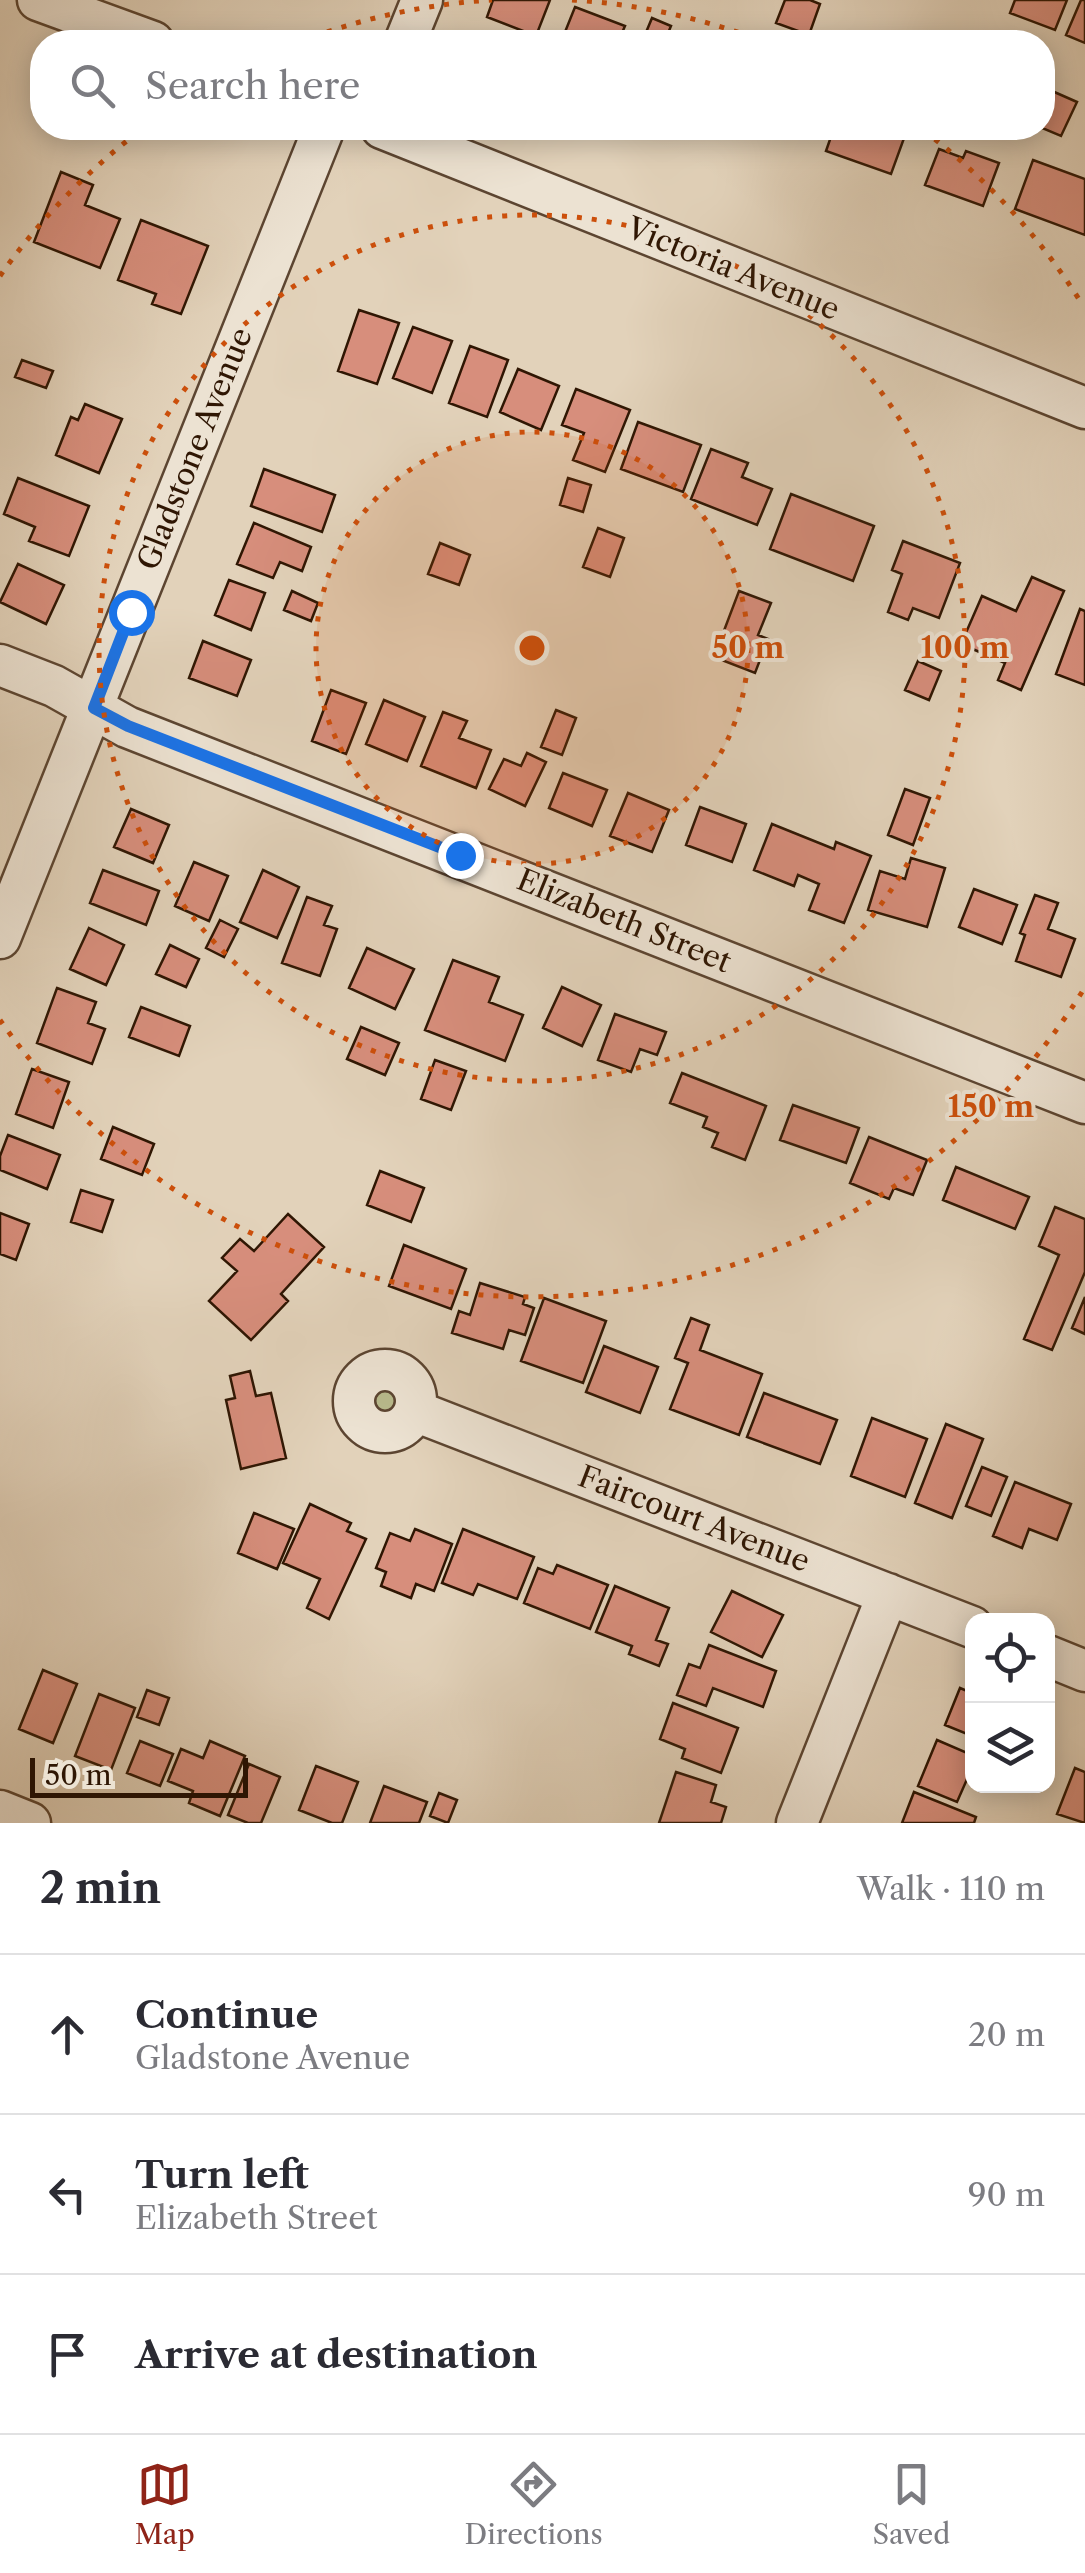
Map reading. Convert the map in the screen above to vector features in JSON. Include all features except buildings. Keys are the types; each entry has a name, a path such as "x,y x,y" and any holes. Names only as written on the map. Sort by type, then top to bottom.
{"street":[{"path":"38,0 120,30"},
{"path":"409,30 422,0"},
{"name":"Gladstone Avenue","path":"0,938 319,140"},
{"name":"Victoria Avenue","path":"412,140 1085,408"},
{"name":"Elizabeth Street","path":"0,665 54,686 128,726 1085,1103"},
{"name":"Faircourt Avenue","path":"416,1411 965,1624"},
{"path":"797,1823 888,1594"},
{"path":"1055,1659 1085,1671"},
{"path":"0,1811 30,1823"}],"green space":[{"path":"386,1383 398,1388 403,1400 398,1412 386,1417 374,1412 369,1400 374,1388"}],"route":[{"path":"131,612 94,708 128,726 460,855"}]}
